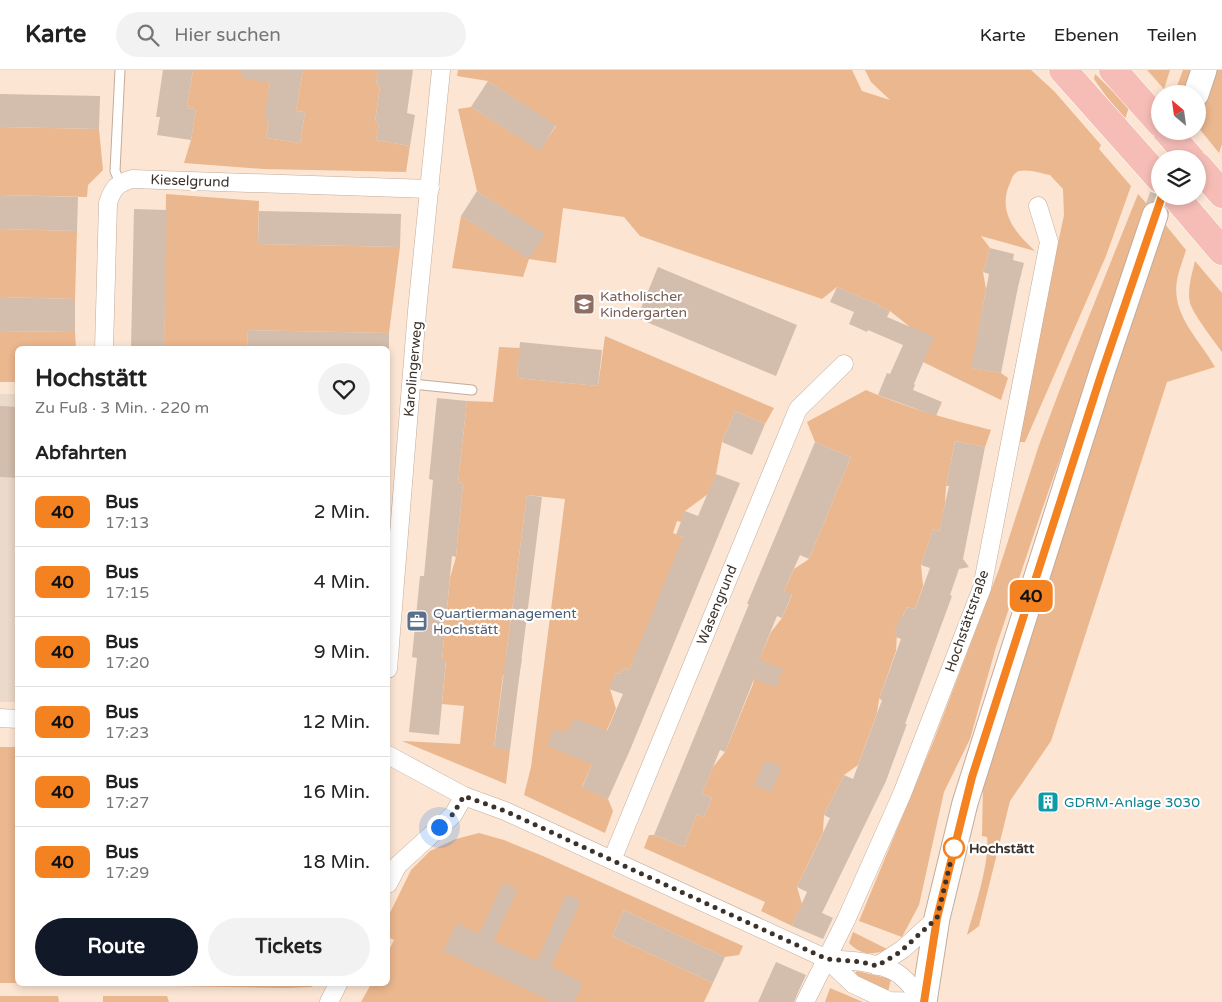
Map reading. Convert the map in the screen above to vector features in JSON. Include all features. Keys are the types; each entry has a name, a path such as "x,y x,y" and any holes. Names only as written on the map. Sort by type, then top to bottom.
{"highway":[{"path":"1063,70 1151,169"},
{"path":"1113,70 1151,113"},
{"path":"1175,140 1183,150"},
{"path":"1206,175 1222,194"},
{"path":"1165,205 1222,251"}],"main road":[{"path":"1199,85 1204,70"},
{"path":"925,1002 937,918 976,764 1102,372 1165,205"}],"street":[{"name":"Karolingerweg","path":"390,618 392,568 412,384 441,70"},
{"name":"Kieselgrund","path":"120,183 132,179 430,189"},
{"path":"104,346 108,203 112,191 120,183"},
{"name":"Hochstättstraße","path":"805,1002 827,959 902,794 982,588 1049,242 1038,206"},
{"name":"Wasengrund","path":"612,860 798,409 844,364"},
{"path":"0,718 15,719"},
{"path":"390,756 464,796 505,811 827,959 853,984 889,1001 925,1002"},
{"path":"390,880 398,865 453,814 464,796"},
{"path":"877,966 900,952 937,918"},
{"path":"827,959 861,962 898,973 925,1002"},
{"path":"329,1002 337,986"}],"lane":[{"path":"120,70 115,171 120,183"},
{"path":"412,384 472,390"}],"shaded area":[{"path":"193,70 268,70 266,82 270,83 265,120 269,120 266,138 300,143 305,112 296,111 303,70 378,70 376,85 380,86 375,122 379,123 376,140 410,146 406,172 264,169 184,163 191,140 196,109 187,108"},
{"path":"458,70 852,70 862,91 890,100 871,82 865,70 1031,70 1054,91 1101,145 1099,149 1131,186 1106,256 1025,442 1016,442 1064,215 1063,189 1050,175 1031,171 1019,171 1013,176 1007,193 1006,203 1010,221 1021,237 1035,251 981,236 990,248 983,272 986,289 972,368 1001,373 1008,378 1001,400 923,362 910,327 879,305 837,287 822,299 640,236 624,217 563,208 556,263 529,259 523,277 452,268 461,216 495,237 544,234 477,191 458,109 471,107 540,150 556,126 488,81 457,76"},
{"path":"1147,70 1170,70 1165,85 1160,85"},
{"path":"1183,70 1192,70 1187,85 1177,85"},
{"path":"1215,70 1222,70 1222,144 1219,153 1206,137 1206,98"},
{"path":"1095,74 1129,107 1125,119 1094,79"},
{"path":"0,127 99,129 103,170 88,185 87,197 0,195"},
{"path":"166,194 259,201 258,244 400,247 389,333 248,330 247,346 164,346"},
{"path":"1138,194 1147,204 996,647 970,739 944,792 919,905 902,937 859,921 934,740 999,569 1039,445"},
{"path":"1164,223 1186,250 1177,280 1176,293 1182,316 1215,367 1167,382 1051,741 1010,801 979,926 967,935 981,886 986,860 987,837 982,836 983,787 1029,629"},
{"path":"0,229 77,231 75,299 0,297"},
{"path":"1195,261 1222,293 1222,352 1190,303 1189,287"},
{"path":"0,331 75,332 76,346 15,346 15,382 0,382"},
{"path":"605,336 774,408 765,424 735,411 722,442 716,474 708,494 685,511 681,522 677,521 673,533 687,539 629,670 623,668 620,674 616,673 610,689 616,709 582,787 608,799 613,811 605,833 524,795 531,767 565,499 527,495 506,656 522,659 519,676 503,675 494,747 510,749 506,784 402,741 460,744 464,706 442,704 446,661 442,660 450,578 456,557 463,483 458,482 467,401 493,402 499,347 520,348 517,378 598,386"},
{"path":"866,390 912,408 991,430 985,447 955,441 939,531 933,529 921,565 923,586 915,609 907,607 895,632 897,633 896,651 879,699 877,713 858,765 844,775 824,815 823,832 797,887 802,904 792,926 761,911 765,902 644,848 649,835 654,835 684,847 697,814 704,817 712,798 702,794 713,767 725,752 753,684 758,662 771,632 782,618 792,595 784,591 794,569 809,559 851,457 815,442 807,422"},
{"path":"0,394 15,394 15,702 0,702"},
{"path":"0,747 15,747 15,983 0,983"},
{"path":"479,833 504,840 743,946 739,955 725,957 624,910 612,936 713,983 704,1002 361,1002 370,986 390,986 390,948 394,940 390,938 390,913 411,870 430,851 456,839"},
{"path":"853,932 887,949 877,953 867,953 858,950 849,943"},
{"path":"857,971 891,979 888,992 854,975"},
{"path":"170,986 313,986 287,988"},
{"path":"830,988 863,1002 825,1002"},
{"path":"0,996 58,996 59,1002 0,1002"},
{"path":"103,996 167,996 169,1002 103,1002"}],"building":[{"path":"163,70 193,70 187,108 196,109 191,140 157,135 160,117 156,117"},
{"path":"242,70 303,70 296,111 305,112 300,143 266,138 269,120 264,120 270,83 242,78"},
{"path":"378,70 413,70 407,113 415,115 410,146 376,140 379,123 375,122 380,86 376,85"},
{"path":"488,81 556,125 540,151 471,107"},
{"path":"0,94 100,96 99,129 0,127"},
{"path":"477,191 545,234 529,259 461,216"},
{"path":"0,195 78,197 77,231 0,229"},
{"path":"134,209 167,210 164,346 131,346"},
{"path":"259,211 401,214 400,247 258,244"},
{"path":"990,248 1014,254 1013,260 1024,263 1001,373 971,368 989,274 983,272"},
{"path":"658,267 797,325 776,376 637,318"},
{"path":"837,287 890,311 887,317 934,337 913,390 942,402 936,416 878,395 887,373 890,374 903,345 849,324 854,312 830,302"},
{"path":"0,297 75,299 75,332 0,331"},
{"path":"248,330 389,333 389,346 247,346"},
{"path":"520,342 602,350 598,386 517,378"},
{"path":"437,398 467,401 458,482 463,483 456,557 452,556 442,660 446,660 439,735 409,732 417,658 412,657 420,576 424,576 433,480 429,479"},
{"path":"0,406 15,407 15,478 0,477"},
{"path":"735,411 765,424 752,455 722,442"},
{"path":"955,441 985,447 963,559 969,567 959,569 950,595 952,596 886,781 822,913 833,918 823,939 792,926 807,892 797,887 830,818 824,815 844,775 853,779 882,700 879,699 901,639 896,637 897,633 895,632 901,615 903,616 907,607 915,609 930,568 921,565 933,529 939,531 949,486 946,486"},
{"path":"815,442 851,457 809,559 800,555 784,591 792,594 782,618 777,616 759,660 783,669 776,687 754,679 725,752 720,750 702,794 712,798 704,817 697,814 684,847 654,835 749,604 747,604"},
{"path":"716,474 740,483 608,799 582,788 592,764 547,746 554,729 564,733 566,728 569,730 574,718 607,731 623,694 609,689 616,673 620,674 623,668 629,670 683,537 676,535 685,511 698,516"},
{"path":"527,495 542,497 510,750 494,748"},
{"path":"765,760 782,767 771,792 754,785"},
{"path":"503,883 518,889 494,941 537,961 566,894 581,901 551,967 583,983 574,1002 553,1002 443,951 457,923 479,934"},
{"path":"624,910 725,957 713,983 612,936"},
{"path":"776,962 806,975 794,1002 758,1002"}],"tunnel":[{"path":"1155,215 1159,205"}],"bus line":[{"name":"40","path":"924,1002 937,918 972,777 1102,372 1159,205"}],"place":[{"name":"Katholischer Kindergarten","path":"584,304"},
{"name":"Quartiermanagement Hochstätt","path":"417,621"},
{"name":"GDRM-Anlage 3030","path":"1048,802"},
{"name":"Hochstätt","path":"954,848"}],"route":[{"path":"439,827 453,814 464,796 505,811 827,959 861,962 877,966 900,952 937,918 954,848"}]}
